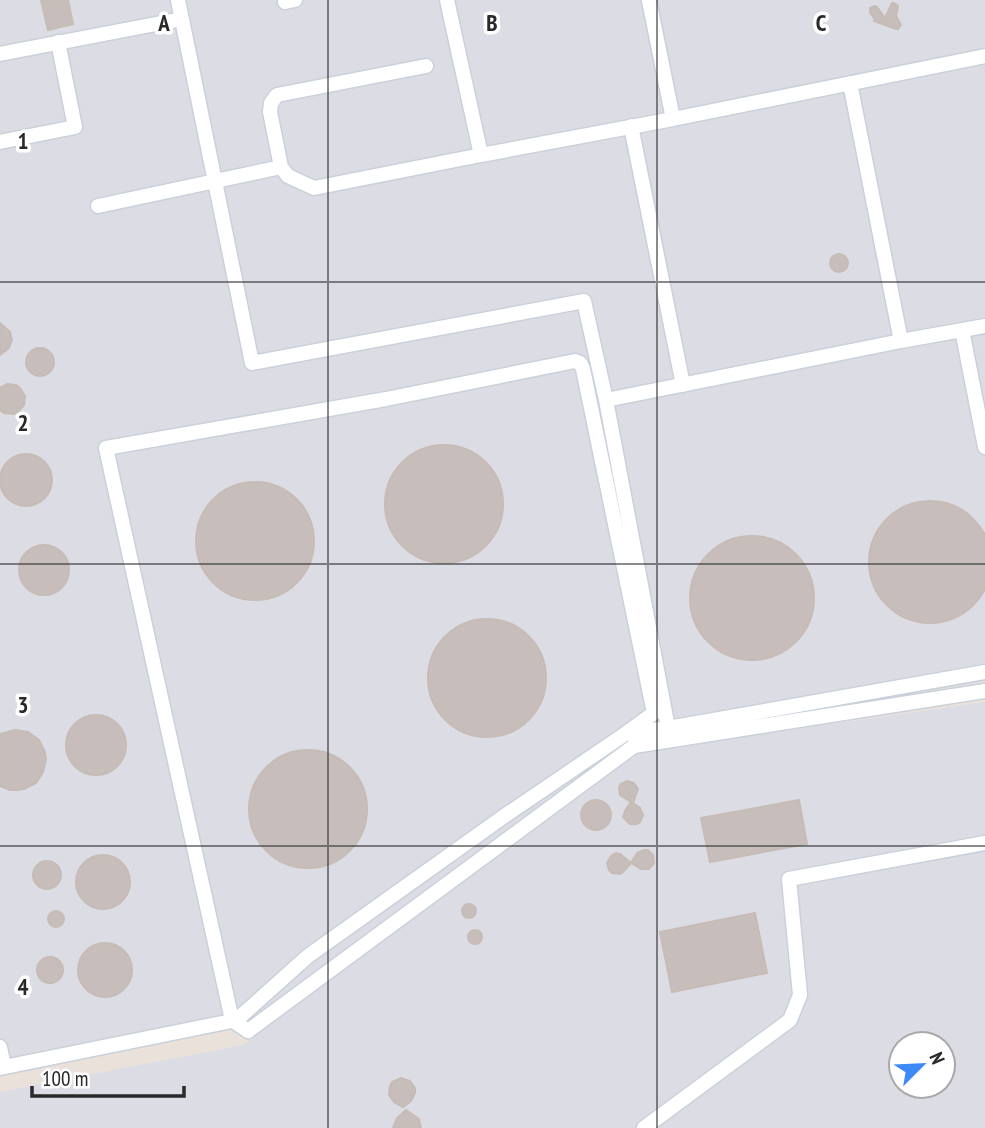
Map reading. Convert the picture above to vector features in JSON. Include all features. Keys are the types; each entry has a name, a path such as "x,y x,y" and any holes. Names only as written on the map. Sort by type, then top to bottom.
{"street":[{"path":"178,0 253,363 584,301 606,400 668,728"},
{"path":"447,0 481,155"},
{"path":"649,0 673,119"},
{"path":"0,54 182,19"},
{"path":"0,142 75,127 58,43"},
{"path":"426,66 277,95 271,103 270,112 281,167 288,176 314,188 985,56"},
{"path":"850,83 901,341"},
{"path":"632,127 683,385"},
{"path":"98,206 281,167"},
{"path":"606,400 985,326"},
{"path":"962,330 985,447"},
{"path":"0,1047 2,1068 114,1046 232,1020 241,1016 308,956 654,713 580,363 575,361 386,399 106,448 232,1020 248,1031 635,746 985,691"},
{"path":"625,734 985,672"},
{"path":"644,1128 790,1020 800,995 789,879 985,843"}],"shaded area":[{"path":"0,0 985,0 985,680 633,739 239,1028 0,1073"},
{"path":"985,702 985,1128 0,1128 0,1092 243,1045 637,752"}],"building":[{"path":"41,0 68,0 73,24 48,30"},
{"path":"892,3 898,6 896,16 901,25 898,29 874,21 870,13 870,8 875,6 885,18"},
{"path":"839,254 845,257 848,263 845,269 839,272 833,269 830,263 833,257"},
{"path":"0,323 10,332 12,340 9,348 0,355"},
{"path":"40,348 50,352 54,362 50,372 40,376 30,372 26,362 30,352"},
{"path":"7,384 16,385 25,396 24,405 14,414 0,410 0,388"},
{"path":"444,445 467,450 486,462 498,481 503,504 498,527 486,546 467,558 444,563 421,558 402,546 390,527 385,504 390,481 402,462 421,450"},
{"path":"26,454 36,456 44,462 50,470 50,490 44,498 36,504 26,506 16,504 8,498 2,490 0,480 2,470 8,462 16,456"},
{"path":"255,482 278,487 297,499 309,518 314,541 309,564 297,583 278,595 255,600 232,595 213,583 201,564 196,541 201,518 213,499 232,487"},
{"path":"930,501 953,506 973,519 986,539 991,562 986,585 973,605 953,618 930,623 907,618 887,605 874,585 869,562 874,539 887,519 907,506"},
{"path":"752,536 776,541 795,555 809,574 814,598 809,622 795,641 776,655 752,660 728,655 709,641 695,622 690,598 695,574 709,555 728,541"},
{"path":"44,545 62,552 69,570 62,588 44,595 26,588 19,570 26,552"},
{"path":"487,619 510,624 529,636 541,655 546,678 541,701 529,720 510,732 487,737 464,732 445,720 433,701 428,678 433,655 445,636 464,624"},
{"path":"96,715 108,717 121,728 126,745 124,757 113,770 96,775 84,773 71,762 66,745 68,733 79,720"},
{"path":"15,730 28,732 39,740 46,759 43,772 36,783 24,789 10,790 0,786 0,734"},
{"path":"308,750 331,755 350,767 362,786 367,809 362,832 350,851 331,863 308,868 285,863 266,851 254,832 249,809 254,786 266,767 285,755"},
{"path":"627,781 634,783 638,789 633,803 640,808 643,815 637,824 630,824 623,817 631,802 620,795 619,788"},
{"path":"596,800 602,801 610,809 610,821 602,829 596,830 590,829 582,821 581,815 582,809 590,801"},
{"path":"799,800 807,844 710,862 701,818"},
{"path":"644,850 653,855 654,863 649,869 641,869 631,863 637,853"},
{"path":"616,853 631,863 620,874 612,873 607,863"},
{"path":"103,855 122,863 130,882 122,901 103,909 84,901 76,882 84,863"},
{"path":"47,861 57,865 61,875 57,885 47,889 37,885 33,875 37,865"},
{"path":"466,904 472,904 476,911 472,918 466,918 462,914 462,908"},
{"path":"53,911 59,911 64,919 62,925 53,927 48,922 48,916"},
{"path":"755,913 767,973 672,992 660,932"},
{"path":"475,930 480,932 480,942 475,944 470,942 468,937 470,932"},
{"path":"105,943 124,951 132,970 124,989 105,997 86,989 78,970 86,951"},
{"path":"50,957 59,961 63,970 59,979 50,983 41,979 37,970 41,961"},
{"path":"401,1078 410,1081 415,1088 411,1101 403,1107 389,1095 392,1082"},
{"path":"406,1110 419,1119 421,1128 393,1128 397,1118"}]}
